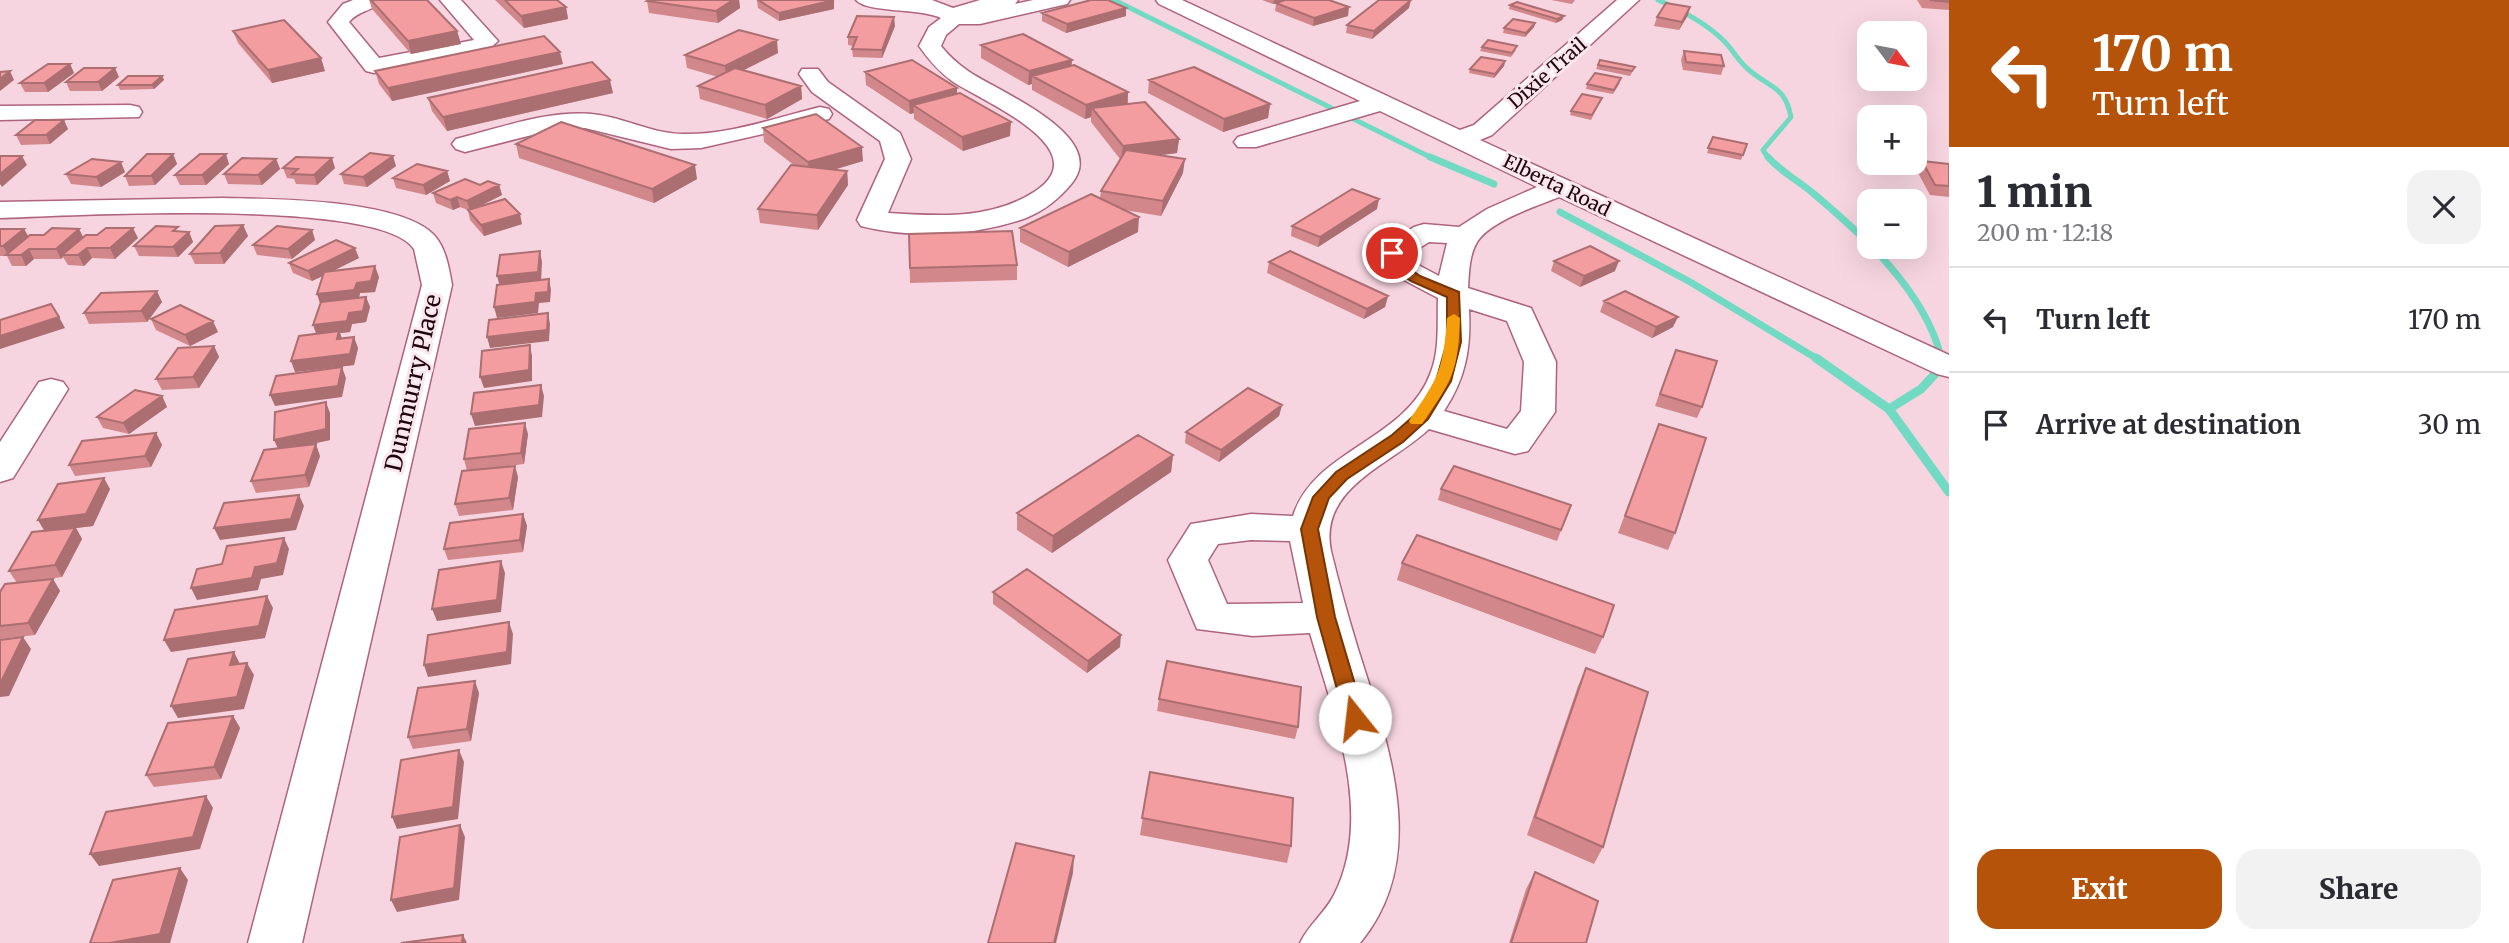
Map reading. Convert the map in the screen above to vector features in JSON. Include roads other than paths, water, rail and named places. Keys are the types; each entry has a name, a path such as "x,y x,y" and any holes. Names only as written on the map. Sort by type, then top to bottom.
{"street":[{"path":"373,0 350,8 338,22 374,66 383,66 479,46 486,41 450,0"},
{"path":"866,0 932,6 957,18 980,18 1003,5 1060,0"},
{"name":"Elberta Road","path":"1166,0 1559,187 1949,367"},
{"name":"Dixie Trail","path":"1461,139 1483,130 1629,0"},
{"path":"810,74 820,88 891,138 898,159 871,220 952,225 1002,216 1044,198 1066,174 1067,155 1055,136 936,57 930,46 937,32 957,18"},
{"path":"1247,142 1384,102"},
{"path":"464,144 587,120 651,138 681,142 715,140 848,107"},
{"path":"4,116 130,111"},
{"path":"1327,943 1356,907 1373,862 1377,814 1370,769 1326,617 1309,529 1322,497 1342,475 1397,438 1423,416 1444,381 1451,361 1458,252 1473,230 1480,208 1534,174"},
{"path":"1423,416 1515,443 1538,412 1540,362 1520,314 1454,295 1416,278 1393,263 1392,253 1424,233 1473,230 1559,187"},
{"name":"Dunmurry Place","path":"0,210 236,206 346,211 388,221 422,238 432,258 437,285 275,943"},
{"path":"0,470 51,389"},
{"path":"1309,529 1251,527 1205,533 1188,560 1212,618 1253,621 1326,617"}],"waterway":[{"path":"1114,0 1434,159"},
{"path":"1658,0 1709,28 1724,41 1745,67 1781,93 1791,117 1763,150 1769,159"},
{"path":"1430,157 1494,184"},
{"path":"1768,157 1853,228 1890,267 1921,310 1941,357"},
{"path":"1560,212 1692,283 1818,359"},
{"path":"1818,359 1889,409"},
{"path":"1889,409 1921,389 1935,374"},
{"path":"1889,409 1949,492"}]}
